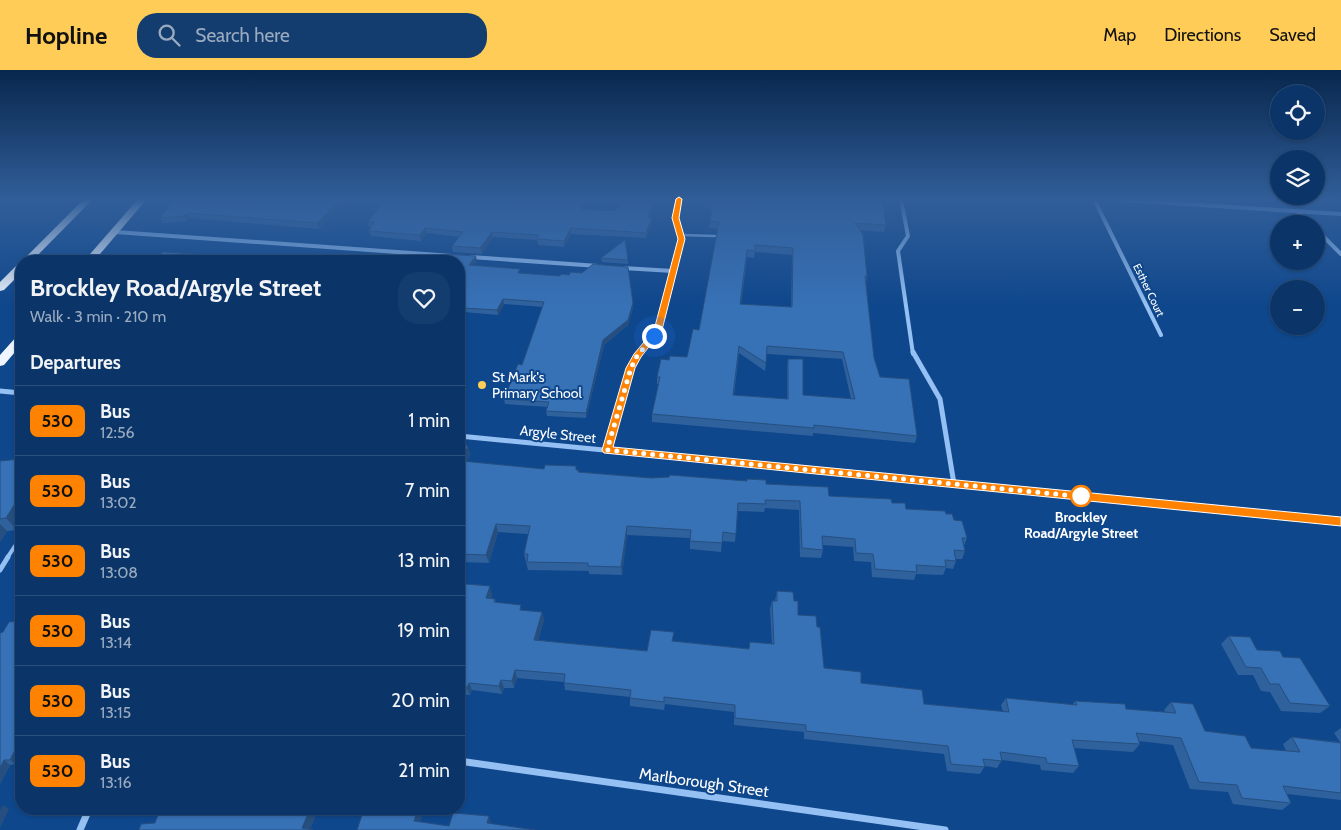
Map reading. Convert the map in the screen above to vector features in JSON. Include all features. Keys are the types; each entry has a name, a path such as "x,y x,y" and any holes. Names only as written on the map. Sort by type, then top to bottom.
{"highway":[{"path":"33,255 54,234"},
{"path":"94,255 113,234"},
{"path":"0,288 15,273"},
{"path":"0,362 15,345"}],"street":[{"path":"151,234 447,255"},
{"path":"908,234 898,251 913,353 936,390 954,484"},
{"name":"Esther Court","path":"1111,234 1161,335"},
{"path":"607,450 631,368 637,356 658,330 681,235"},
{"path":"1325,239 1341,254"},
{"path":"470,257 603,266"},
{"path":"621,268 673,272"},
{"path":"0,391 15,392"},
{"name":"Argyle Street","path":"465,437 1341,521"},
{"name":"Marlborough Street","path":"465,762 945,830"},
{"path":"80,830 86,815"}],"lane":[{"path":"681,235 715,236"},
{"path":"0,570 15,546"}],"building":[{"path":"461,234 490,234 480,248 452,246"},
{"path":"531,234 568,234 564,241 537,239 539,235"},
{"path":"717,234 863,234 874,358 880,377 909,379 917,436 814,425 814,428 652,414 660,377 657,377 661,359 669,360 670,356 687,357 693,329 699,330","holes":["755,245 793,248 792,307 740,304 747,250 755,251","739,346 766,363 767,346 843,352 855,399 803,395 803,359 788,359 788,399 733,395"]},
{"path":"625,240 628,260 601,258"},
{"path":"163,252 208,255 159,255"},
{"path":"465,255 476,256 469,265 520,269 518,273 560,276 561,274 569,275 571,272 582,273 593,264 628,267 633,303 628,320 603,340 586,413 546,411 549,402 504,399 518,364 522,365 544,302 503,299 497,310 465,308"},
{"path":"15,460 15,504 6,518 0,519 0,461"},
{"path":"465,461 544,469 545,465 576,466 576,470 579,470 578,472 651,478 669,477 670,475 747,481 747,479 766,480 766,484 828,487 829,496 891,499 892,503 905,503 906,509 945,511 946,514 952,514 954,520 962,521 967,538 962,538 965,551 954,550 956,561 945,560 946,567 916,565 917,572 875,569 873,554 856,553 855,539 822,536 823,550 802,548 800,501 765,500 766,504 738,503 736,534 723,532 722,543 690,541 691,530 627,526 621,567 588,566 588,563 527,562 528,554 524,554 530,526 496,524 486,555 465,554"},
{"path":"466,584 490,586 486,598 495,599 494,602 521,605 520,610 542,612 534,640 647,651 651,630 674,632 672,641 749,649 750,642 774,644 772,601 777,601 777,591 793,592 794,601 798,601 798,615 816,616 817,627 820,627 824,668 861,672 861,683 922,690 924,704 1009,712 1006,698 1077,705 1075,701 1125,704 1126,709 1176,713 1171,702 1193,704 1205,731 1245,736 1251,748 1300,752 1292,737 1341,743 1341,793 1283,786 1291,803 1242,798 1237,785 1199,782 1181,738 1136,733 1140,744 1072,740 1079,766 1047,763 1046,758 1000,752 1002,761 983,759 985,767 951,764 948,746 806,731 806,725 735,718 735,705 664,697 664,702 630,698 631,690 564,683 565,674 515,670 512,681 501,680 499,686 469,683 467,688 465,688"},
{"path":"9,622 15,622 15,750 10,760 4,760 0,768 0,633 3,632"},
{"path":"1229,636 1250,637 1257,650 1280,651 1283,657 1300,658 1330,706 1290,703 1279,684 1270,684 1261,668 1246,667"},
{"path":"465,814 489,816 487,823 535,830 357,830 362,815 416,815 414,821 449,826 452,815"},
{"path":"158,815 307,815 302,828 313,830 139,830 141,824 155,823"}],"bus line":[{"name":"530","path":"681,234 682,239 658,330 637,356 631,368 607,450 1341,521"}],"place":[{"name":"St Mark's Primary School","path":"482,385"},
{"name":"Brockley Road/Argyle Street","path":"1081,496"}],"route":[{"path":"654,336 637,356 631,368 607,450 1086,497 1081,496"}]}
